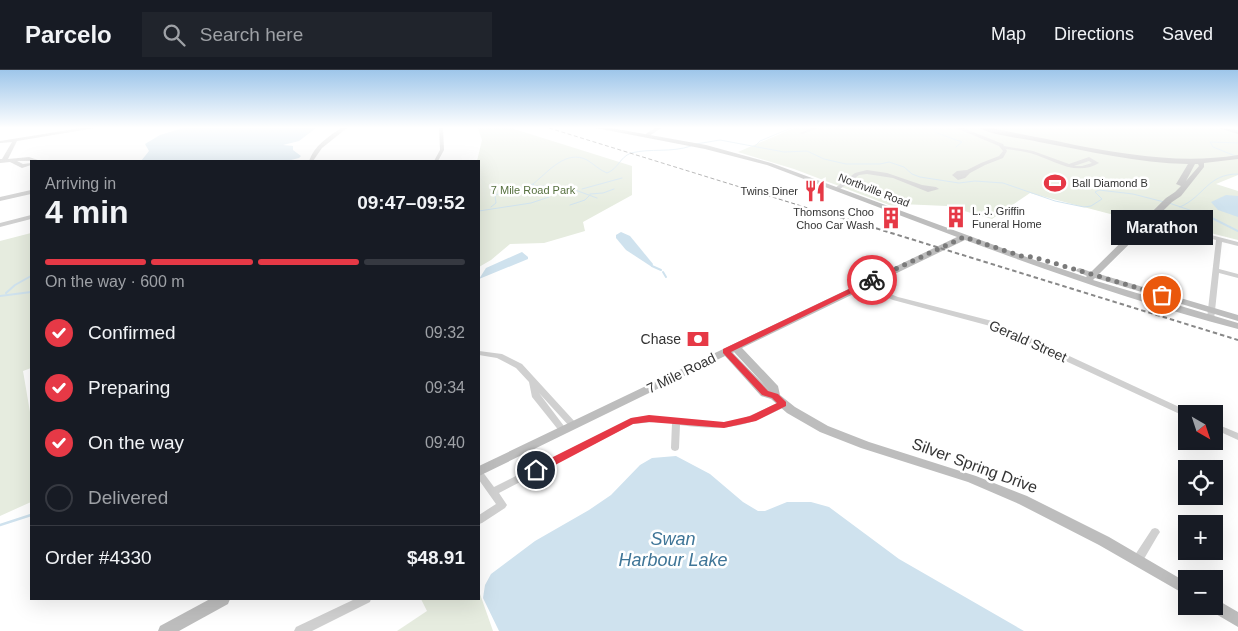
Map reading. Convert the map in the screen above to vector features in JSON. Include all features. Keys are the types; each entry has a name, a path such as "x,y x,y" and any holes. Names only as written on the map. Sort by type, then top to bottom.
{"street":[{"name":"Northville Road","path":"731,154 770,164 964,237 1021,256 1211,314"},
{"path":"968,172 1001,157 1003,154"},
{"path":"1037,154 1073,167"},
{"path":"1114,154 1190,161 1236,157"},
{"path":"1191,179 1210,166 1236,157"},
{"path":"4,161 32,160"},
{"path":"4,161 22,166 30,164"},
{"path":"1170,200 1192,165 1190,161"},
{"path":"1091,278 1191,179 1202,166 1200,161"},
{"path":"838,188 858,174 872,172 922,187"},
{"path":"0,199 30,192"},
{"path":"0,224 30,217"},
{"path":"1149,221 1238,244"},
{"name":"7 Mile Road","path":"480,472 573,425 964,237"},
{"path":"1211,314 1219,239"},
{"path":"1215,270 1238,276"},
{"name":"Gerald Street","path":"863,284 878,292 912,304 993,324 1178,410"},
{"path":"1211,314 1238,318"},
{"path":"1211,314 1238,326"},
{"name":"Silver Spring Drive","path":"730,349 765,393 779,400 801,416 837,435 972,479 1023,500 1088,532 1178,584"},
{"path":"480,353 498,356 522,369 573,425"},
{"path":"533,382 535,395 563,430"},
{"path":"493,492 623,424 649,418 709,424 731,424 753,418 779,400"},
{"path":"675,448 676,421"},
{"path":"1223,430 1238,437"},
{"path":"480,474 502,506 480,519"},
{"path":"1137,561 1155,532"},
{"path":"165,631 221,600"},
{"path":"300,631 364,600"},
{"path":"1223,611 1238,620"}],"green space":[{"name":"7 Mile Road Park","path":"479,154 594,154 632,166 632,195 583,222 585,231 544,243 510,244 480,266 480,160 477,160"},
{"path":"745,154 1238,154 1238,175 1216,184 1238,191 1238,240 1141,217 1137,221 1030,193 992,219 947,206 901,204 897,208 794,169"},
{"path":"30,233 30,368 23,371 30,412 30,502 0,516 0,241"},
{"path":"480,594 493,631 397,631 427,611 422,600 480,600"}],"water":[{"path":"146,154 299,154 301,156 291,160 142,160"},
{"path":"1226,195 1238,196 1238,217 1218,210 1211,202"},
{"path":"621,232 630,236 653,264 652,267 626,250 616,238 616,235"},
{"path":"522,252 528,257 528,259 480,279 486,268"},
{"name":"Swan Harbour Lake","path":"676,456 710,474 743,502 758,511 765,511 787,502 811,502 829,507 899,559 1024,631 499,631 483,598 485,585 491,574 535,541 611,495 640,465 652,458"}],"waterway":[{"path":"533,184 558,163 572,157 587,160 607,173 614,169 629,154"},
{"path":"814,154 824,159 846,164 880,164 889,162 904,167 912,174 920,177 959,183 975,181 1003,183 1055,201 1084,207 1091,206 1102,199 1095,192 1099,190 1133,194 1164,202"},
{"path":"1231,154 1238,157"},
{"path":"1180,207 1219,178 1238,174"},
{"path":"582,189 622,178"},
{"path":"491,207 496,203 495,195 533,184"},
{"path":"480,211 531,203 549,197 548,193 535,186"},
{"path":"535,186 567,187 590,195"},
{"path":"590,194 603,193 614,189"},
{"path":"570,205 585,200 590,195"},
{"path":"590,195 597,198"},
{"path":"1169,203 1180,207"},
{"path":"1180,207 1210,217"},
{"path":"1206,215 1210,217"},
{"path":"1210,217 1238,231"},
{"path":"652,266 661,270"},
{"path":"663,272 666,277"},
{"path":"6,293 15,285 30,277"},
{"path":"0,296 30,292"},
{"path":"0,525 30,515"}],"railway":[{"path":"634,154 837,217"},
{"path":"833,215 1238,340"}],"way so far":[{"path":"872,280 964,237 1021,256 1033,257 1162,295"}],"place":[{"name":"Ball Diamond B","path":"1055,183"},
{"name":"Twins Diner","path":"815,191"},
{"name":"L. J. Griffin Funeral Home","path":"956,217"},
{"name":"Thomsons Choo Choo Car Wash","path":"891,218"},
{"name":"Marathon","path":"1162,295"},
{"name":"Chase","path":"698,339"}],"route":[{"path":"536,470 631,421 649,418 724,425 742,422 783,404 775,396 765,393 726,351 872,280"}]}
